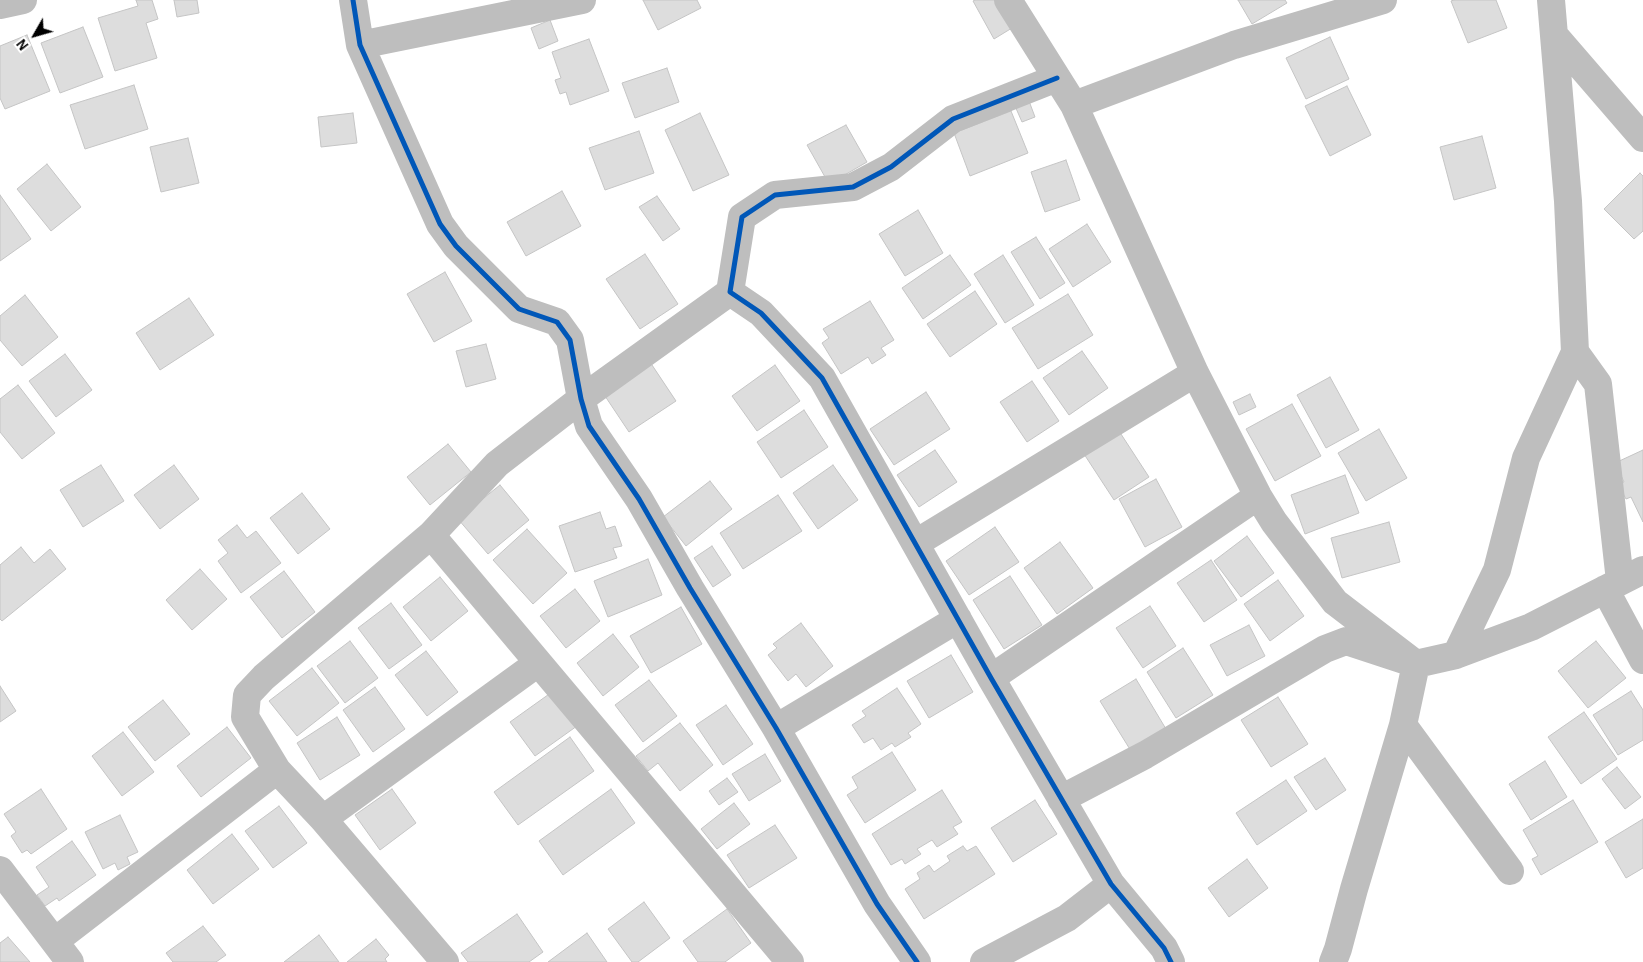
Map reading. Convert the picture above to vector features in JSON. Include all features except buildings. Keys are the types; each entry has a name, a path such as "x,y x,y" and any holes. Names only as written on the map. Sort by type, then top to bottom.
{"street":[{"path":"0,5 23,0"},
{"path":"354,0 360,45 440,224 456,246 519,309 557,322 570,340 581,399 589,426 639,499 690,588 776,728 877,904 917,962"},
{"path":"360,45 582,0"},
{"path":"1008,0 1074,105 1195,373 1258,496 1274,522 1335,602 1416,664"},
{"path":"1074,105 1234,45 1383,0"},
{"path":"1456,655 1497,570 1526,458 1575,352 1568,201 1551,0"},
{"path":"1554,35 1643,138"},
{"path":"445,962 323,819 277,770 245,717 247,695 264,677 431,535 497,464 581,399 730,292 742,217 774,195 853,187 891,167 953,119 1057,78"},
{"path":"730,292 761,313 822,378 991,678 1111,884 1164,948 1171,962"},
{"path":"1575,352 1598,384 1623,580 1643,660"},
{"path":"916,543 1195,373"},
{"path":"991,678 1258,496"},
{"path":"431,535 790,962"},
{"path":"1061,799 1145,756 1326,649 1346,641 1416,664 1456,655 1531,627 1623,580"},
{"path":"776,728 958,619"},
{"path":"323,819 538,663"},
{"path":"1332,962 1338,949 1403,724 1416,664"},
{"path":"1403,724 1510,871"},
{"path":"0,870 63,951 277,770"},
{"path":"984,962 1067,918 1111,884"}],"cycle path":[{"path":"353,0 360,45 440,224 456,246 519,309 557,322 570,340 581,399 589,426 639,499 690,588 776,728 877,904 917,962"},
{"path":"1057,78 953,119 891,167 853,187 775,195 742,217 730,292 761,313 822,378 991,678 1111,884 1164,948 1171,962"}]}
